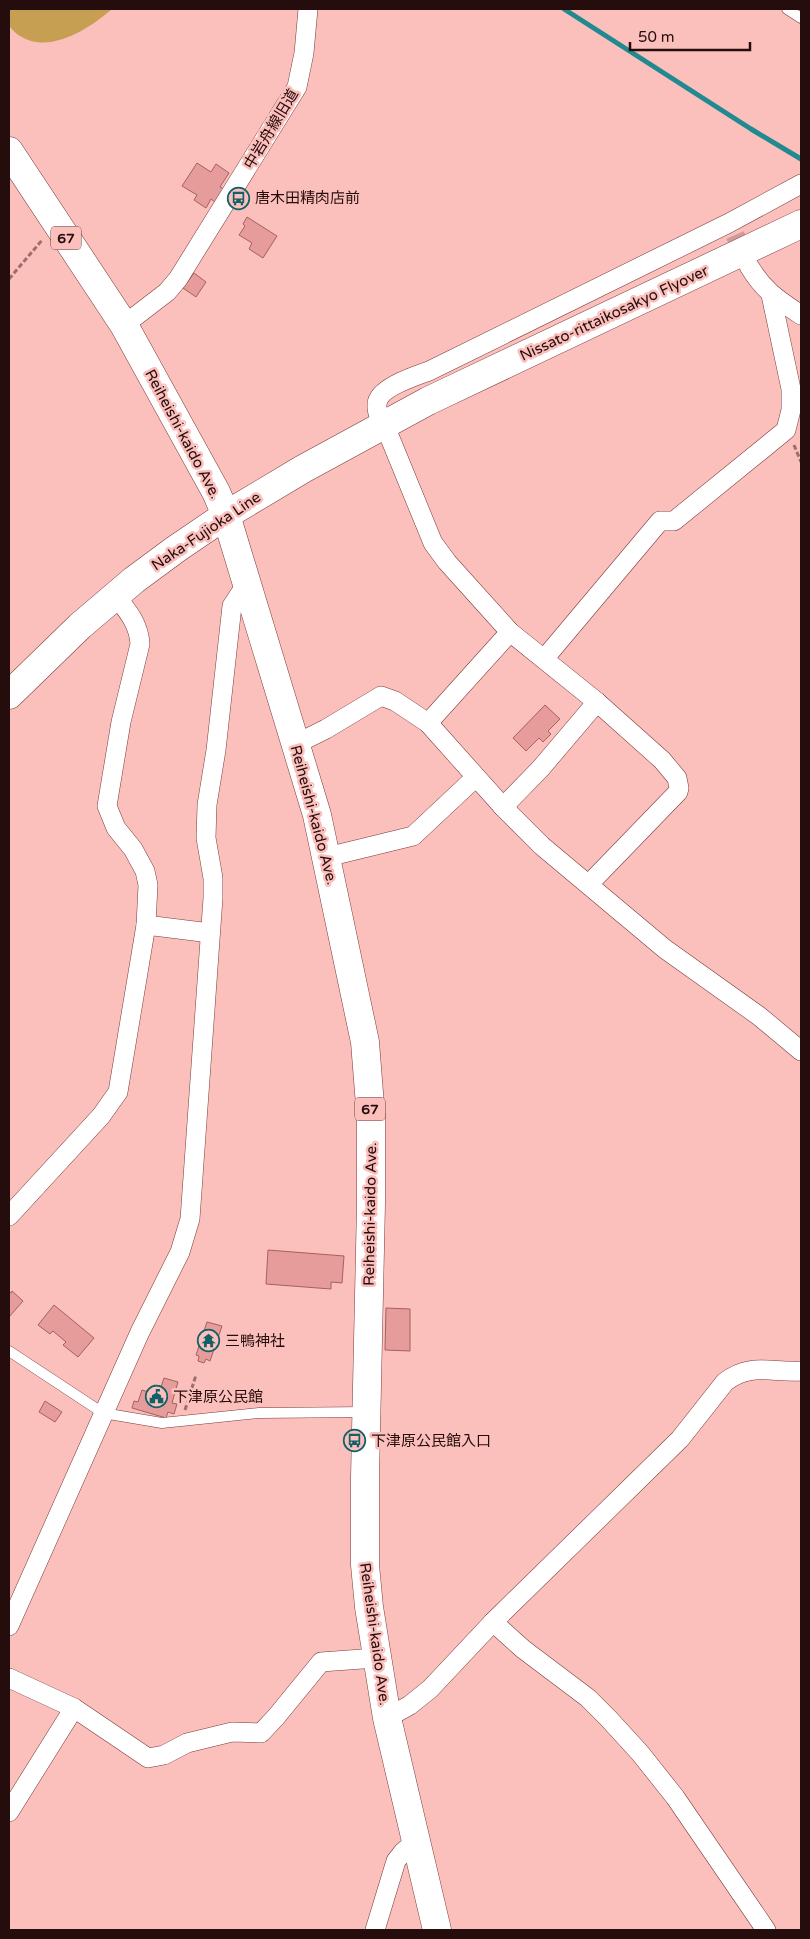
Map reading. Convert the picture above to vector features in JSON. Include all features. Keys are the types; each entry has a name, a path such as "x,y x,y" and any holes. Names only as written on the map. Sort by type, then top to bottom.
{"main road":[{"name":"67","path":"9,151 124,326"},
{"name":"Nissato-rittaikosakyo Flyover","path":"428,402 801,224"},
{"name":"Reiheishi-kaido Ave.","path":"124,326 201,463 226,515 296,744 327,858 360,1012 368,1077 371,1204 365,1565 368,1607 387,1718 437,1930"},
{"name":"Naka-Fujioka Line","path":"9,695 73,632 115,595 176,549 226,515 303,469 383,424 428,402"}],"street":[{"name":"中岩舟線旧道","path":"124,326 167,292 178,279 296,88 304,54 308,9"},
{"path":"589,884 670,800 679,788 677,778 662,760 597,702 510,632 447,562 433,543 376,407 378,398 398,384 732,229 801,184"},
{"path":"749,266 756,278 771,295 801,315"},
{"path":"544,659 660,521 674,521 786,430 792,410 791,389 771,295"},
{"path":"9,1626 140,1332 180,1252 190,1219 213,878 206,838 207,805 216,750 232,606 247,583"},
{"path":"9,1216 101,1116 118,1092 146,925 148,885 144,871 133,850 116,828 107,806 121,722 140,644 136,624 115,595"},
{"path":"428,723 510,632"},
{"path":"296,744 326,729 381,696 395,701 428,723 503,808 542,846 665,949 759,1016 801,1051"},
{"path":"503,808 541,768 597,702"},
{"path":"327,858 413,836 476,777"},
{"path":"146,925 210,932"},
{"path":"387,1718 410,1705 430,1690 493,1622 680,1439 729,1379 747,1370 801,1371"},
{"path":"493,1622 523,1649 588,1698 640,1754 675,1797 766,1930"},
{"path":"9,1678 74,1708 148,1758 164,1755 188,1743 232,1732 261,1733 321,1662 376,1658"},
{"path":"9,1812 74,1708"},
{"path":"375,1930 396,1862 403,1852 416,1841"}],"lane":[{"path":"787,9 801,18"},
{"path":"9,1351 103,1413 162,1423 259,1413 367,1412"}],"path":[{"path":"9,279 56,224"},
{"path":"181,1422 196,1375"}],"shaded area":[{"path":"9,9 112,9 93,24 69,37 44,42 32,41 16,33 9,26"}],"building":[{"path":"197,163 211,172 216,164 229,173 220,187 224,189 215,202 211,199 206,208 194,200 197,195 182,186"},
{"path":"247,217 277,236 263,258 249,249 252,243 239,235 245,226 243,224"},
{"path":"194,273 206,282 196,297 183,288"},
{"path":"545,705 560,719 548,731 551,734 543,742 539,738 526,751 513,738"},
{"path":"268,1250 344,1256 342,1283 331,1282 331,1289 266,1284"},
{"path":"12,1291 23,1301 9,1317 9,1292 11,1293"},
{"path":"54,1305 94,1338 78,1357 63,1345 66,1342 53,1331 50,1334 38,1325"},
{"path":"386,1308 410,1309 410,1351 385,1350"},
{"name":"三鴨神社","path":"207,1322 222,1326 210,1361 206,1359 204,1363 198,1361 199,1356 196,1355"},
{"name":"下津原公民館","path":"164,1378 178,1382 172,1403 177,1404 174,1414 168,1412 166,1418 132,1408 134,1401 138,1402 142,1390 152,1393 154,1385 161,1387"},
{"path":"45,1401 62,1412 55,1422 39,1412"}],"waterway":[{"path":"564,9 801,159"}],"tunnel":[{"path":"735,235 747,262"}],"place":[{"name":"唐木田精肉店前","path":"239,198"},
{"name":"三鴨神社","path":"209,1341"},
{"name":"下津原公民館","path":"157,1397"},
{"name":"下津原公民館入口","path":"355,1441"}]}
